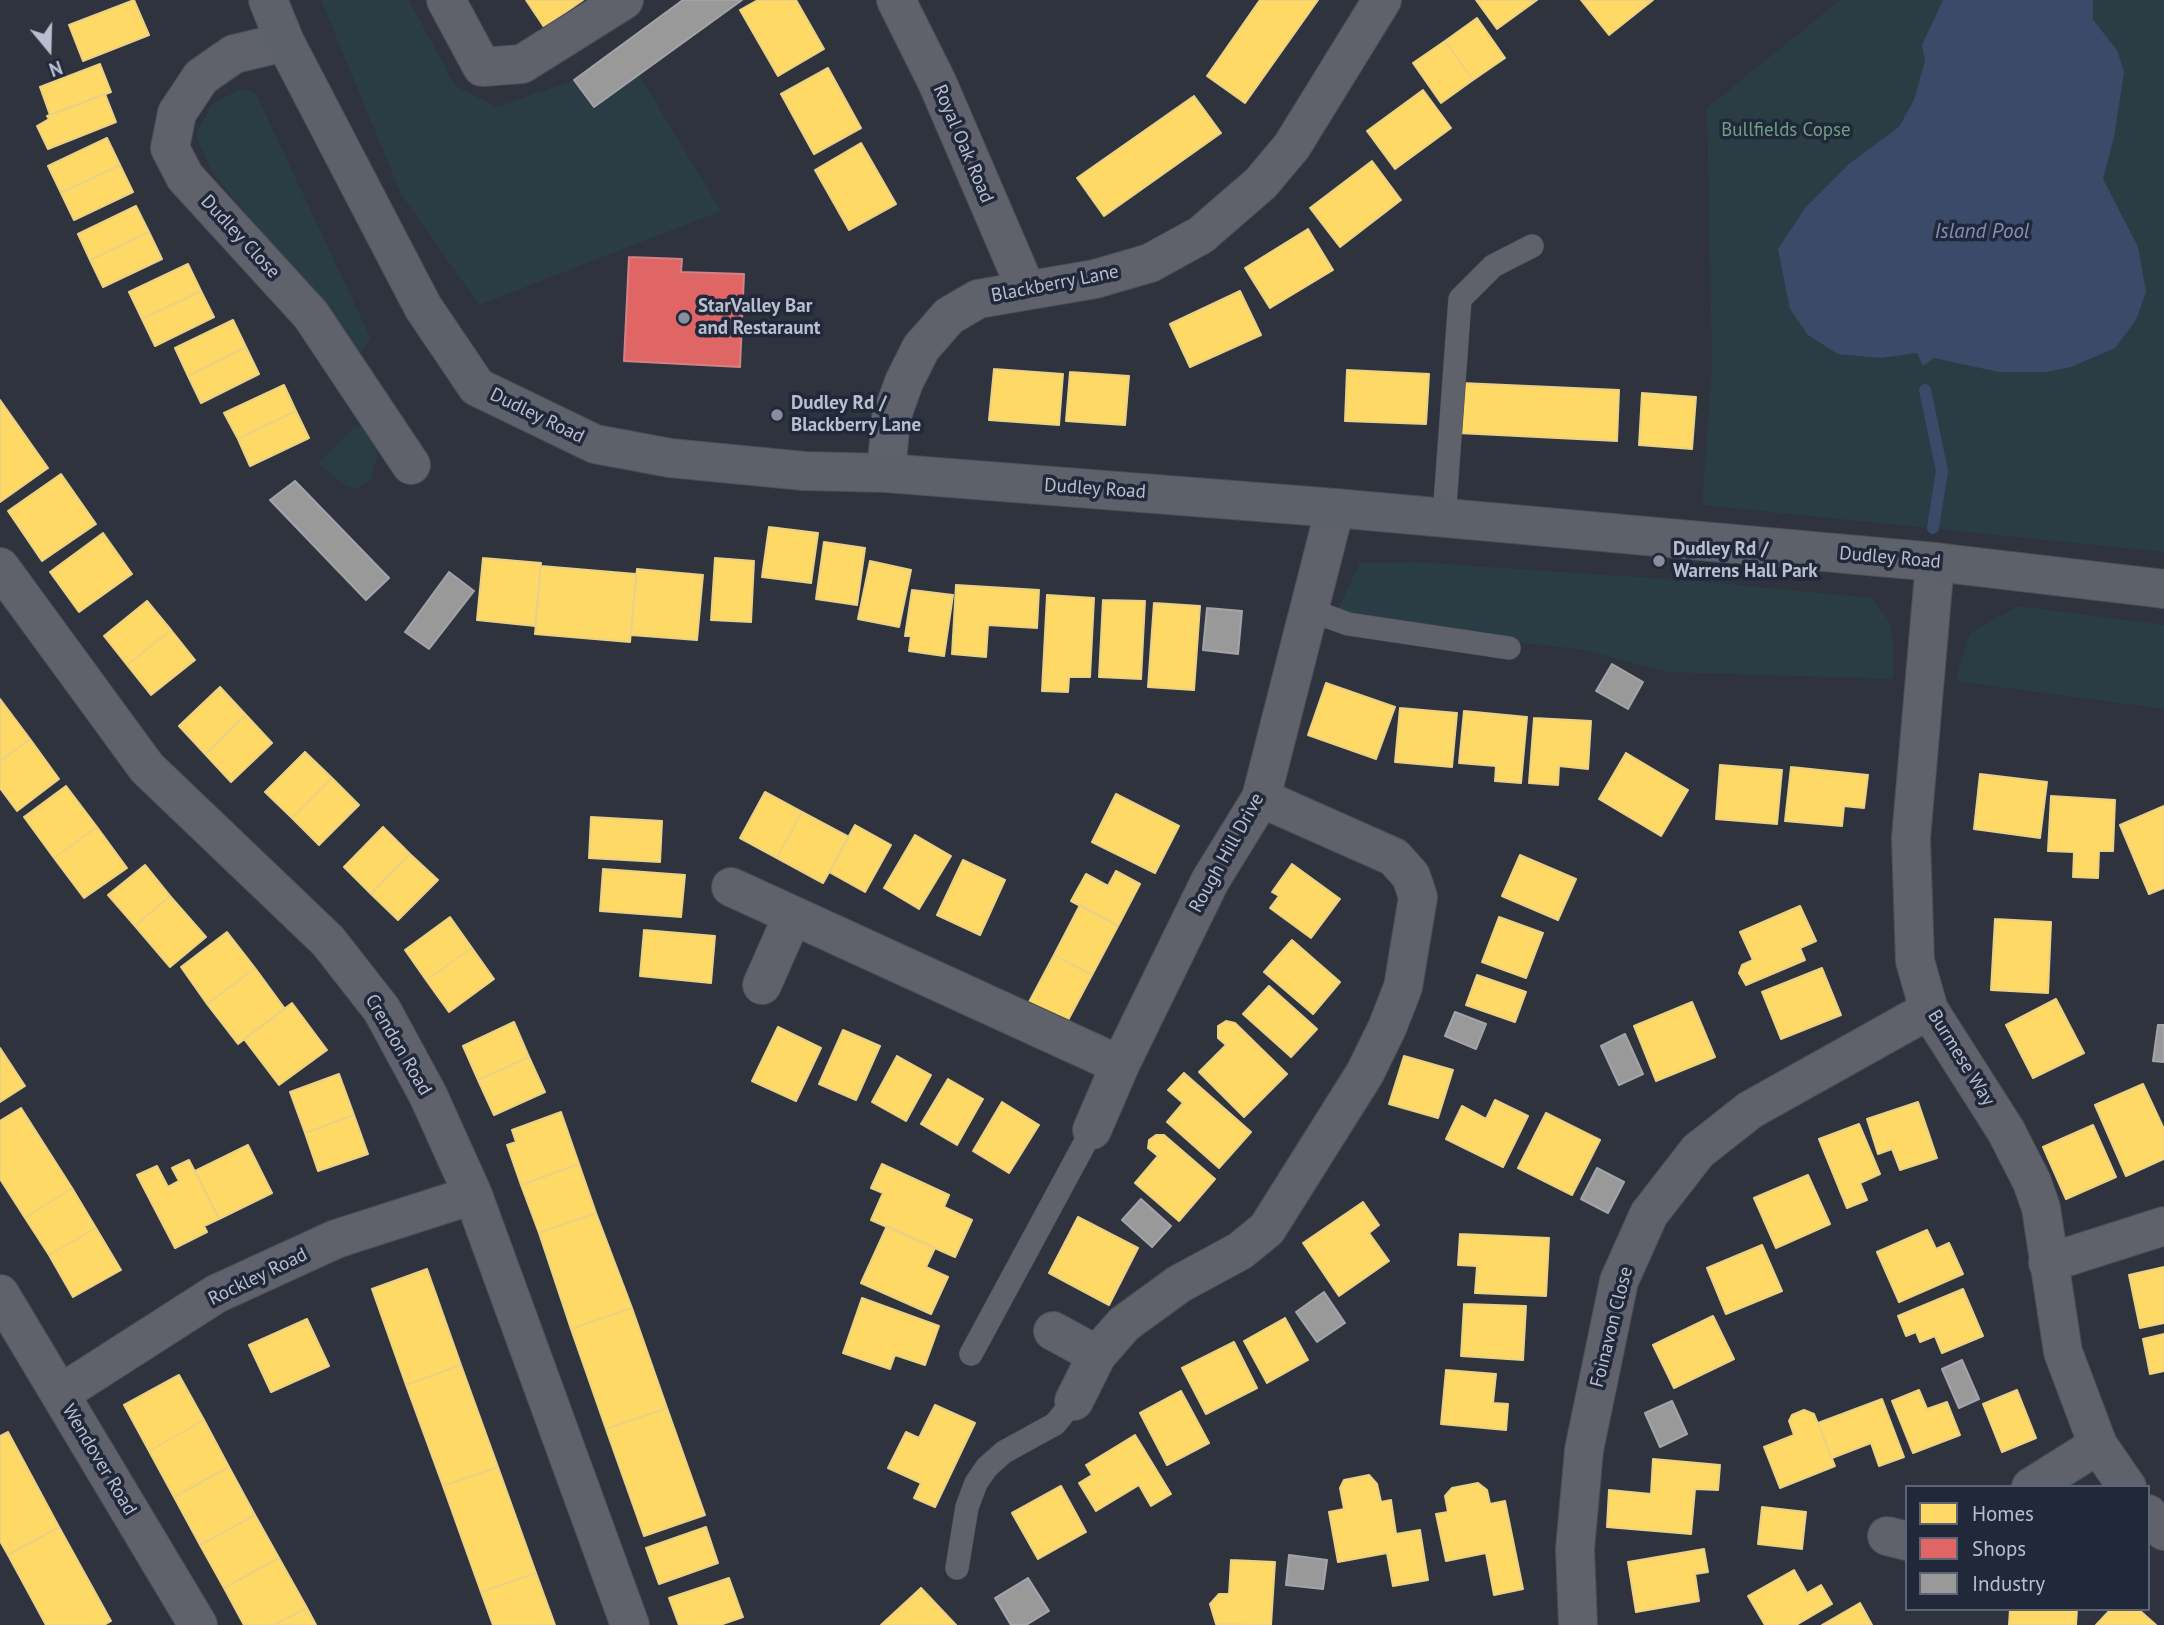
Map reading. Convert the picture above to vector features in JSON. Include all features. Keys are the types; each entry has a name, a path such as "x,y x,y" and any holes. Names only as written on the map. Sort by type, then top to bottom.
{"main road":[{"name":"Dudley Road","path":"268,0 285,42 423,307 477,387 595,444 670,458 804,471 886,473 1335,508 1935,562 2164,589"}],"street":[{"path":"446,0 482,67 522,64 624,0"},
{"name":"Royal Oak Road","path":"896,0 937,82 1026,289"},
{"name":"Blackberry Lane","path":"886,473 891,418 921,348 948,316 978,299 1095,279 1150,263 1201,235 1261,183 1292,146 1382,0"},
{"name":"Dudley Close","path":"285,42 234,54 201,77 177,113 170,148 185,177 312,315 411,465"},
{"name":"Rough Hill Drive","path":"1092,1130 1120,1065 1210,881 1261,797 1335,508"},
{"name":"Burmese Way","path":"1935,562 1911,838 1915,961 1928,1010 2006,1131 2032,1182 2040,1209 2063,1352 2098,1446 2126,1485"},
{"name":"Crendon Road","path":"0,566 147,768 328,941 382,1010 428,1095 473,1195 630,1625"},
{"path":"1074,1401 1097,1355 1124,1324 1147,1305 1240,1251 1267,1229 1365,1073 1388,1028 1403,987 1418,897 1411,876 1394,857 1261,797"},
{"path":"731,887 1120,1065"},
{"path":"762,985 792,917"},
{"name":"Foinavon Close","path":"1578,1625 1575,1549 1584,1450 1619,1281 1649,1214 1698,1151 1750,1110 1928,1010"},
{"name":"Rockley Road","path":"60,1394 216,1294 336,1240 473,1195"},
{"path":"2048,1263 2164,1226"},
{"name":"Wendover Road","path":"0,1294 198,1625"},
{"path":"1053,1331 1097,1355"},
{"path":"2034,1485 2098,1446"},
{"path":"2150,1516 2164,1531"}],"lane":[{"path":"1444,518 1460,299 1493,266 1532,246"},
{"path":"1310,611 1348,624 1508,648"},
{"path":"971,1354 1092,1130"},
{"path":"957,1568 967,1507 976,1483 986,1467 1004,1452 1055,1424 1074,1401"}],"green space":[{"path":"321,0 409,0 455,86 497,107 574,80 594,107 639,75 721,211 479,305 401,194"},
{"name":"Bullfields Copse","path":"1840,0 2164,0 2164,552 1702,505 1712,363 1707,108"},
{"path":"242,88 256,94 371,339 360,352 212,172 196,135 212,104"},
{"path":"365,425 372,433 377,458 371,479 356,489 345,485 318,463 353,428"},
{"path":"1415,562 1696,581 1872,598 1889,621 1894,648 1893,679 1667,672 1585,650 1333,620 1360,563"},
{"path":"2018,606 2164,625 2164,709 1955,681 1970,633"}],"water":[{"name":"Island Pool","path":"1943,0 2093,0 2093,20 2117,50 2124,72 2114,137 2103,179 2138,247 2146,292 2136,320 2115,348 2071,367 2045,372 1999,372 1934,358 1923,366 1917,353 1881,358 1838,354 1808,335 1790,309 1778,249 1806,207 1849,164 1899,127 1914,100 1925,61 1922,45"}],"building: Homes":[{"path":"134,0 149,35 83,61 69,25"},
{"path":"526,0 583,0 544,27"},
{"path":"758,0 796,0 824,49 778,76 740,10"},
{"path":"1260,0 1318,0 1245,103 1207,76"},
{"path":"1476,0 1537,0 1497,29"},
{"path":"1581,0 1653,0 1609,35"},
{"path":"1477,18 1505,58 1473,80 1445,41"},
{"path":"1445,41 1473,80 1441,103 1413,63"},
{"path":"100,64 111,92 50,115 40,87"},
{"path":"828,68 861,128 814,154 781,94"},
{"path":"1423,90 1451,128 1395,169 1367,131"},
{"path":"105,94 116,122 48,149 37,126 49,119 47,116"},
{"path":"1194,96 1221,133 1104,216 1077,178"},
{"path":"107,138 120,165 61,193 48,166"},
{"path":"861,143 896,204 849,230 815,170"},
{"path":"1372,161 1401,200 1340,247 1310,208"},
{"path":"120,165 133,192 74,220 61,193"},
{"path":"136,206 149,232 90,260 78,234"},
{"path":"1308,229 1333,270 1270,308 1245,268"},
{"path":"149,232 162,259 103,287 90,260"},
{"path":"188,264 201,291 142,319 129,292"},
{"path":"201,291 214,317 155,346 142,319"},
{"path":"1240,291 1261,335 1190,367 1170,324"},
{"path":"233,320 246,347 188,376 175,348"},
{"path":"246,347 259,374 201,403 188,376"},
{"path":"994,369 1063,374 1059,425 989,420"},
{"path":"1347,370 1429,374 1426,424 1345,421"},
{"path":"1070,372 1129,376 1125,425 1066,421"},
{"path":"1461,383 1619,390 1617,441 1458,433"},
{"path":"284,385 296,411 238,439 224,413"},
{"path":"1642,393 1696,397 1692,449 1639,445"},
{"path":"0,400 48,468 0,502"},
{"path":"296,411 309,438 250,466 238,439"},
{"path":"61,474 96,524 42,561 8,511"},
{"path":"769,527 818,533 811,583 762,577"},
{"path":"103,533 132,574 79,612 50,572"},
{"path":"824,542 865,548 857,605 816,599"},
{"path":"483,558 541,563 535,626 477,620"},
{"path":"715,558 754,561 751,622 711,620"},
{"path":"870,561 911,570 899,627 858,619"},
{"path":"541,566 636,574 630,642 535,634"},
{"path":"637,569 703,575 697,640 631,635"},
{"path":"956,585 1039,590 1037,628 988,625 986,657 952,654"},
{"path":"912,590 953,595 944,656 909,651 911,636 905,636"},
{"path":"1047,595 1094,598 1090,677 1069,677 1068,692 1042,691"},
{"path":"1103,600 1145,601 1141,679 1099,677"},
{"path":"147,601 171,630 127,665 104,636"},
{"path":"1154,603 1200,606 1194,690 1148,687"},
{"path":"171,630 195,660 151,695 127,665"},
{"path":"1326,683 1395,707 1376,759 1308,735"},
{"path":"220,687 246,715 205,754 179,726"},
{"path":"0,699 30,739 0,761"},
{"path":"1400,708 1457,713 1452,767 1395,762"},
{"path":"1464,711 1527,717 1521,783 1495,781 1496,766 1459,763"},
{"path":"246,715 272,743 231,782 205,754"},
{"path":"1534,718 1591,721 1588,769 1559,766 1558,785 1529,783"},
{"path":"30,739 59,779 17,811 0,788 0,761"},
{"path":"305,752 332,778 292,818 265,792"},
{"path":"1626,753 1688,790 1661,836 1599,799"},
{"path":"1720,765 1782,770 1777,824 1716,819"},
{"path":"1791,767 1868,775 1864,808 1844,806 1842,826 1785,821"},
{"path":"1980,774 2047,782 2040,838 1974,829"},
{"path":"332,778 359,805 319,845 292,818"},
{"path":"66,786 97,827 54,858 24,817"},
{"path":"765,792 802,812 777,858 740,838"},
{"path":"1116,794 1179,826 1155,873 1092,842"},
{"path":"2051,796 2115,800 2113,851 2099,851 2098,878 2073,877 2074,852 2048,851"},
{"path":"2164,806 2164,888 2149,894 2120,825"},
{"path":"802,812 849,837 823,883 777,858"},
{"path":"591,817 662,821 660,862 589,858"},
{"path":"855,825 891,845 865,892 829,872"},
{"path":"97,827 127,868 84,898 54,858"},
{"path":"383,827 410,854 371,894 344,867"},
{"path":"915,835 951,856 919,909 884,888"},
{"path":"410,854 438,880 398,920 371,894"},
{"path":"1520,855 1576,879 1558,920 1502,896"},
{"path":"963,860 1005,880 980,935 937,915"},
{"path":"1292,864 1340,899 1311,938 1270,908 1279,896 1272,892"},
{"path":"145,865 170,896 135,926 108,895"},
{"path":"603,869 685,875 681,917 600,911"},
{"path":"1116,871 1140,884 1118,926 1071,901 1086,874 1108,886"},
{"path":"170,896 206,937 170,967 135,926"},
{"path":"1080,905 1118,926 1092,975 1054,955"},
{"path":"1800,906 1816,941 1800,948 1805,960 1746,985 1739,973 1742,965 1753,960 1740,932"},
{"path":"450,917 472,948 426,980 405,950"},
{"path":"1499,917 1543,933 1526,978 1482,962"},
{"path":"1995,919 2051,922 2048,993 1991,990"},
{"path":"644,930 715,936 711,983 640,976"},
{"path":"227,932 255,968 207,1004 181,967"},
{"path":"1292,940 1340,982 1313,1014 1264,972"},
{"path":"472,948 494,979 449,1012 426,980"},
{"path":"1054,955 1092,975 1066,1024 1028,1004"},
{"path":"255,968 285,1009 238,1044 207,1004"},
{"path":"1822,968 1841,1015 1781,1039 1762,992"},
{"path":"1477,975 1526,992 1515,1022 1466,1005"},
{"path":"1269,986 1317,1029 1291,1057 1243,1014"},
{"path":"2056,999 2084,1053 2033,1078 2006,1025"},
{"path":"1692,1002 1715,1057 1656,1081 1634,1026"},
{"path":"292,1003 327,1050 279,1085 244,1039"},
{"path":"1226,1021 1235,1023 1287,1074 1244,1117 1199,1072 1226,1045 1218,1038 1218,1026"},
{"path":"514,1022 529,1057 478,1080 463,1046"},
{"path":"778,1027 821,1048 796,1101 752,1081"},
{"path":"843,1030 880,1046 856,1100 819,1084"},
{"path":"0,1048 25,1086 0,1102"},
{"path":"897,1056 931,1075 906,1121 872,1102"},
{"path":"1404,1056 1453,1070 1438,1118 1389,1104"},
{"path":"529,1057 545,1092 494,1115 478,1080"},
{"path":"1184,1073 1251,1132 1219,1168 1167,1122 1183,1103 1168,1090"},
{"path":"339,1074 354,1115 305,1133 290,1092"},
{"path":"948,1079 983,1099 957,1145 921,1124"},
{"path":"2143,1084 2164,1129 2164,1159 2126,1176 2095,1105"},
{"path":"1495,1100 1528,1116 1503,1167 1446,1139 1462,1106 1486,1119"},
{"path":"1002,1102 1039,1125 1009,1173 973,1151"},
{"path":"1918,1102 1937,1158 1900,1170 1892,1149 1878,1154 1867,1119"},
{"path":"21,1108 72,1188 25,1218 0,1179 0,1121"},
{"path":"561,1112 579,1164 521,1185 507,1145 516,1142 512,1130"},
{"path":"1546,1113 1600,1140 1572,1195 1518,1168"},
{"path":"354,1115 368,1154 318,1171 305,1133"},
{"path":"1859,1124 1880,1174 1860,1183 1867,1200 1847,1208 1819,1139"},
{"path":"2093,1125 2116,1177 2066,1199 2043,1147"},
{"path":"1156,1135 1164,1135 1215,1179 1179,1221 1135,1183 1158,1156 1148,1148 1149,1140"},
{"path":"248,1145 272,1193 219,1219 195,1171"},
{"path":"189,1160 219,1219 204,1226 207,1232 175,1248 137,1175 157,1166 168,1187 179,1181 172,1168"},
{"path":"579,1164 596,1213 539,1233 521,1185"},
{"path":"882,1164 949,1195 944,1207 972,1220 955,1257 871,1220 883,1193 871,1188"},
{"path":"1808,1175 1830,1224 1776,1248 1754,1198"},
{"path":"72,1188 96,1228 49,1255 25,1218"},
{"path":"1363,1202 1379,1225 1369,1233 1389,1261 1339,1296 1303,1243"},
{"path":"596,1213 632,1308 571,1329 539,1233"},
{"path":"1078,1217 1138,1248 1109,1305 1049,1273"},
{"path":"887,1226 935,1248 926,1267 948,1277 931,1314 861,1283"},
{"path":"96,1228 121,1270 73,1297 49,1255"},
{"path":"1927,1230 1936,1249 1949,1243 1963,1274 1899,1302 1877,1252"},
{"path":"1460,1234 1549,1238 1546,1296 1475,1293 1477,1266 1458,1265"},
{"path":"1762,1245 1782,1291 1726,1314 1707,1268"},
{"path":"2164,1267 2164,1323 2140,1328 2129,1275"},
{"path":"427,1269 461,1365 406,1385 372,1289"},
{"path":"1963,1289 1983,1336 1942,1353 1935,1336 1920,1342 1916,1332 1906,1336 1898,1316"},
{"path":"862,1298 939,1326 925,1365 895,1355 890,1369 843,1353"},
{"path":"1464,1304 1526,1306 1523,1360 1461,1356"},
{"path":"632,1308 667,1408 606,1429 571,1329"},
{"path":"1713,1316 1734,1359 1674,1388 1653,1345"},
{"path":"1285,1318 1308,1360 1267,1383 1244,1341"},
{"path":"307,1319 329,1366 271,1392 249,1345"},
{"path":"2164,1334 2164,1371 2150,1374 2143,1339"},
{"path":"1234,1342 1257,1388 1206,1414 1182,1368"},
{"path":"461,1365 498,1467 443,1486 406,1385"},
{"path":"1446,1370 1496,1374 1493,1403 1508,1404 1506,1430 1441,1424"},
{"path":"179,1375 204,1420 149,1451 124,1405"},
{"path":"1919,1390 1927,1409 1947,1402 1960,1435 1913,1453 1892,1401"},
{"path":"2017,1390 2036,1438 2002,1452 1983,1404"},
{"path":"1181,1391 1209,1443 1167,1465 1140,1413"},
{"path":"1882,1399 1904,1457 1879,1466 1871,1443 1832,1458 1818,1423"},
{"path":"935,1405 975,1423 935,1507 914,1498 921,1483 888,1468 906,1432 919,1438"},
{"path":"667,1408 705,1515 644,1536 606,1429"},
{"path":"1804,1410 1814,1414 1835,1466 1780,1488 1764,1447 1794,1435 1789,1421 1792,1415"},
{"path":"204,1420 229,1467 174,1497 149,1451"},
{"path":"8,1432 59,1527 8,1555 0,1541 0,1436"},
{"path":"1135,1435 1171,1494 1151,1506 1139,1485 1096,1511 1079,1483 1092,1475 1086,1465"},
{"path":"1653,1459 1720,1465 1718,1490 1695,1489 1691,1534 1607,1527 1609,1490 1651,1494"},
{"path":"229,1467 255,1515 200,1545 174,1497"},
{"path":"498,1467 536,1573 481,1592 443,1486"},
{"path":"1369,1475 1377,1484 1381,1502 1391,1500 1396,1534 1420,1530 1428,1580 1393,1586 1387,1553 1338,1562 1329,1512 1344,1509 1340,1488 1344,1480"},
{"path":"1478,1483 1487,1490 1490,1504 1505,1501 1523,1589 1494,1595 1486,1553 1446,1561 1436,1514 1448,1512 1445,1496 1452,1488"},
{"path":"1061,1486 1086,1532 1038,1559 1012,1513"},
{"path":"1762,1507 1806,1512 1802,1549 1758,1544"},
{"path":"255,1515 279,1558 224,1588 200,1545"},
{"path":"59,1527 111,1621 104,1625 46,1625 8,1555"},
{"path":"706,1527 718,1563 659,1584 646,1548"},
{"path":"1704,1549 1708,1572 1695,1574 1699,1601 1636,1612 1628,1562"},
{"path":"279,1558 307,1608 273,1625 244,1625 224,1588"},
{"path":"1231,1560 1275,1562 1271,1625 1216,1624 1210,1604 1219,1594 1229,1594"},
{"path":"1794,1570 1807,1593 1821,1585 1832,1604 1796,1625 1765,1625 1748,1596"},
{"path":"536,1573 555,1625 493,1625 481,1592"},
{"path":"729,1578 743,1617 720,1625 679,1625 669,1598"},
{"path":"921,1588 956,1625 881,1625"},
{"path":"1860,1603 1872,1625 1822,1625"},
{"path":"307,1608 316,1625 273,1625"},
{"path":"2010,1611 2077,1611 2076,1625 2009,1625"},
{"path":"2109,1611 2140,1611 2156,1625 2096,1625"}],"building: Shops":[{"name":"StarValley Bar and Restaraunt","path":"629,257 682,259 681,272 744,274 740,367 624,361"}],"building: Industry":[{"path":"683,0 742,0 594,107 574,80"},
{"path":"295,481 389,578 366,600 270,500"},
{"path":"449,572 474,591 429,649 405,632"},
{"path":"1207,608 1242,611 1238,654 1203,650"},
{"path":"1612,664 1643,682 1628,709 1596,691"},
{"path":"1455,1012 1486,1024 1476,1049 1445,1036"},
{"path":"2158,1025 2164,1025 2164,1062 2153,1061"},
{"path":"1625,1034 1643,1074 1619,1085 1601,1046"},
{"path":"1597,1168 1624,1182 1608,1213 1581,1199"},
{"path":"1141,1199 1171,1226 1152,1247 1122,1220"},
{"path":"1324,1292 1345,1323 1317,1342 1296,1312"},
{"path":"1962,1360 1979,1399 1959,1408 1942,1369"},
{"path":"1672,1401 1687,1434 1660,1447 1645,1413"},
{"path":"1289,1555 1327,1560 1323,1589 1286,1585"},
{"path":"1028,1578 1049,1611 1026,1625 1011,1625 995,1598"}],"waterway":[{"path":"1925,390 1942,471 1933,528"}],"place":[{"name":"StarValley Bar and Restaraunt","path":"684,318"},
{"name":"Dudley Rd / Blackberry Lane","path":"777,415"},
{"name":"Dudley Rd / Warrens Hall Park","path":"1659,561"}]}
